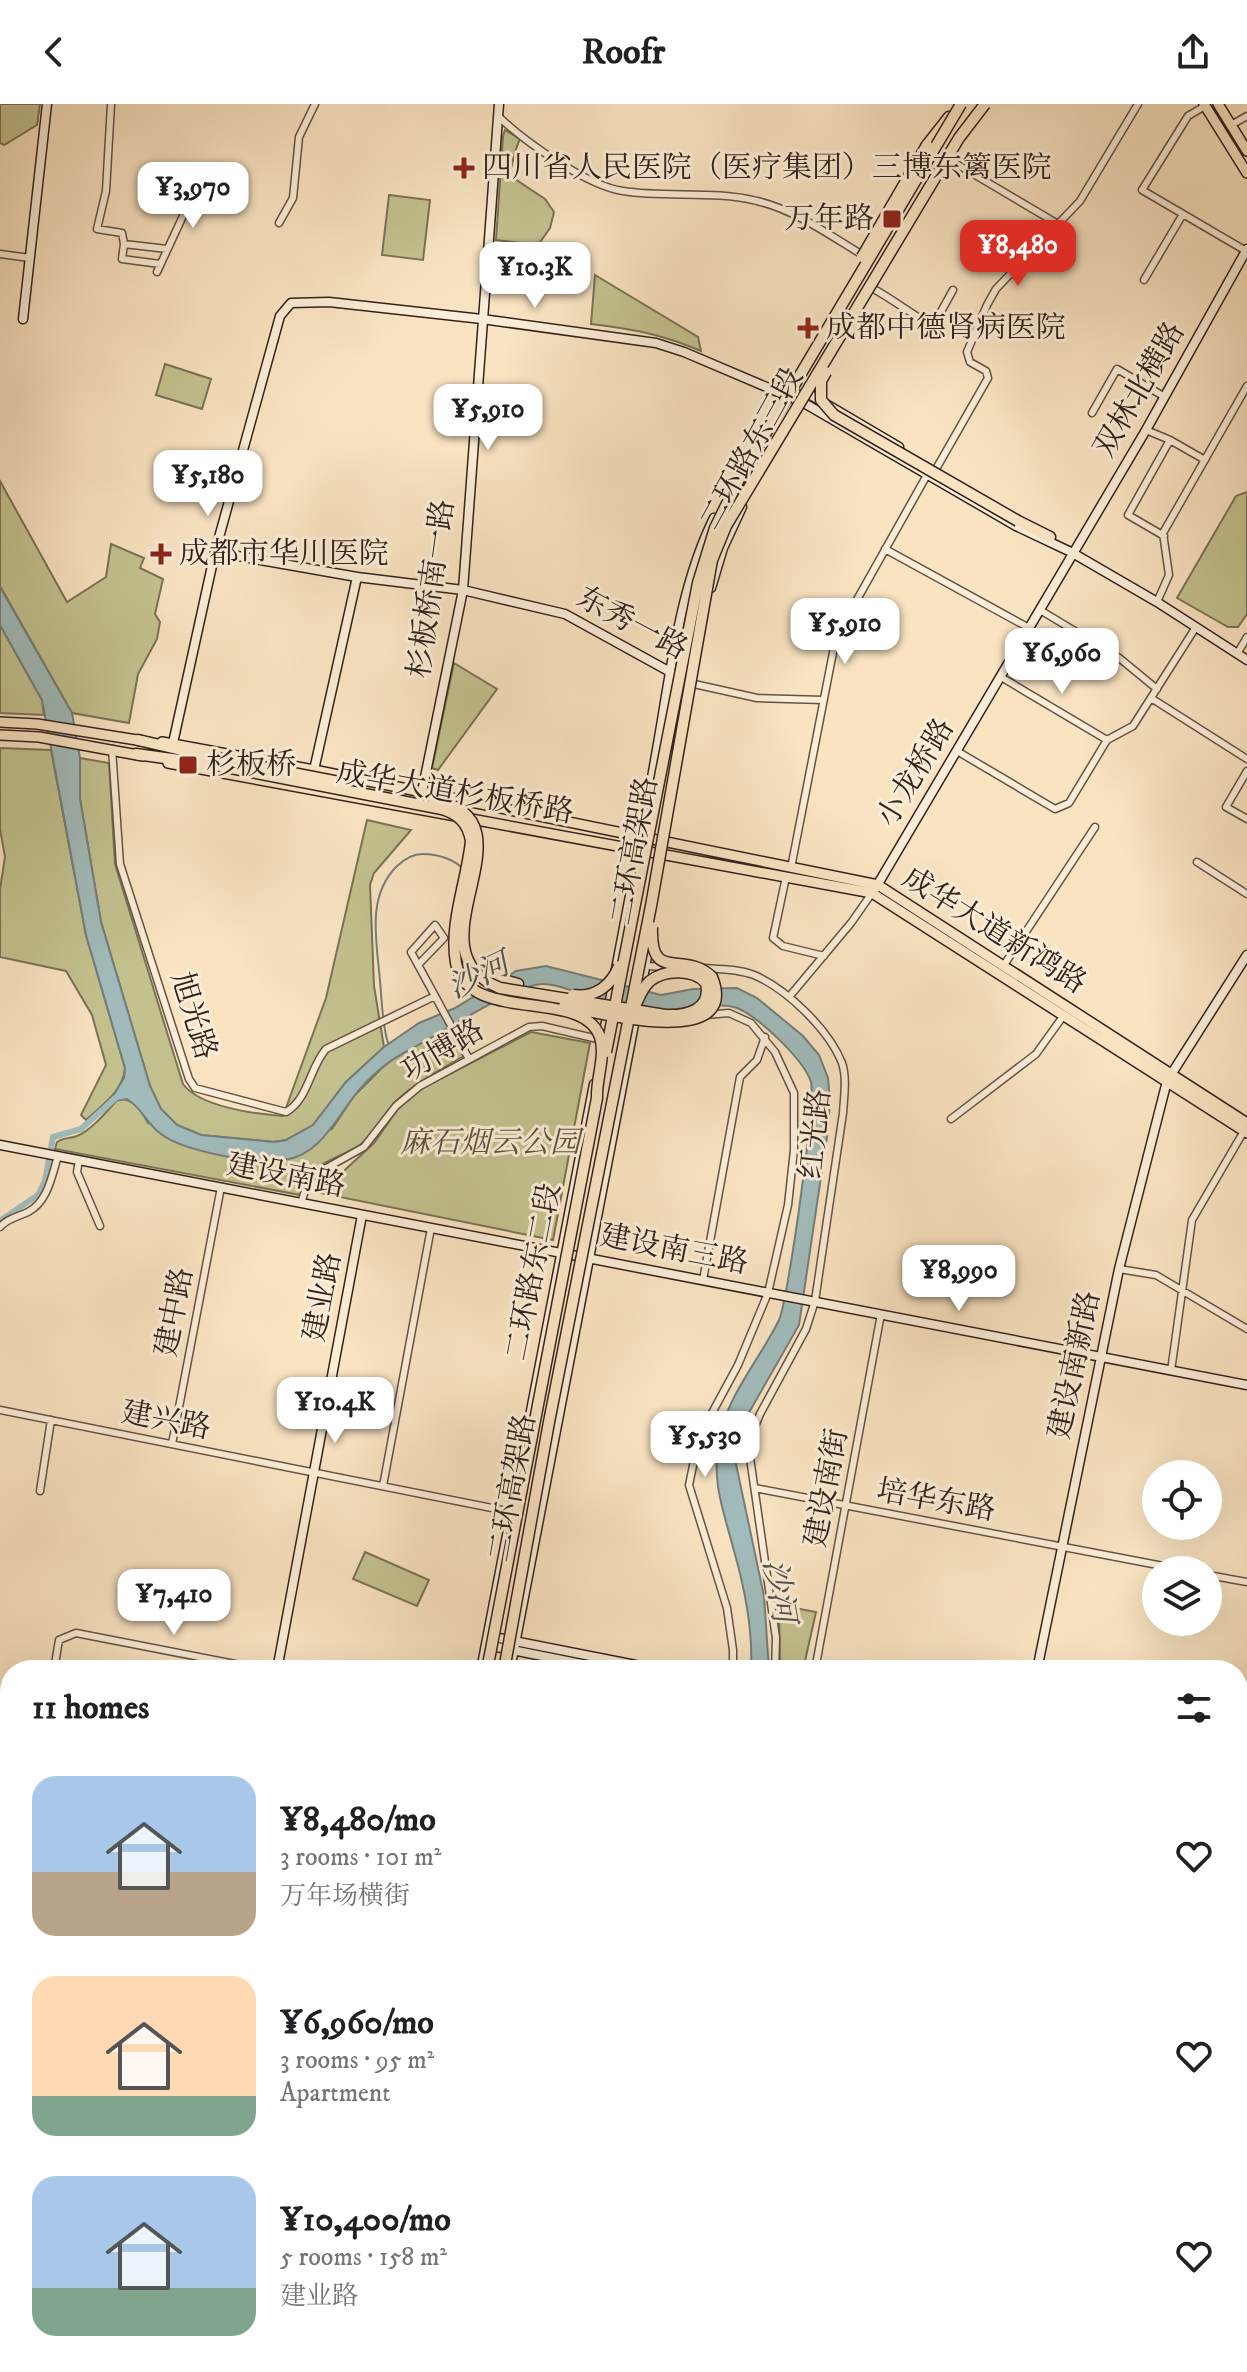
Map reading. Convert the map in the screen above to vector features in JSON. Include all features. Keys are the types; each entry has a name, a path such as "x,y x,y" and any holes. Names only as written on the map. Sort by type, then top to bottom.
{"highway":[{"name":"二环高架路","path":"506,1660 549,1422 651,906 707,581 719,541 982,104"},
{"name":"二环高架路","path":"486,1660 704,560 715,528 782,400 958,106"},
{"path":"782,400 794,373 927,145 958,106"},
{"path":"845,330 821,381 819,393 825,408 1050,537"},
{"path":"138,740 215,761 442,809 456,815 468,828 471,841 454,934 465,973 488,990 645,1021 675,1023 694,1019 709,1010 713,1002 715,985 712,977 700,968 666,963 655,955 651,947 651,906"},
{"path":"136,754 215,761"},
{"path":"459,948 478,970 491,978 583,996 596,993 610,982 630,934"},
{"path":"459,948 472,970 500,988 609,1007 624,1009 640,1012 680,1015 696,1011 706,998 706,983 689,972 656,977 644,987 637,1001 634,1014 626,1032"},
{"path":"459,948 461,978 480,994 573,1014 593,1026 602,1045 596,1083 597,1098"}],"main road":[{"path":"1218,104 1247,151"},
{"path":"1205,105 1247,173"},
{"name":"成华大道杉板桥路","path":"0,722 37,724 173,743 642,837"},
{"name":"成华大道杉板桥路","path":"0,735 39,737 112,749 315,792 665,855"},
{"name":"成华大道新鸿路","path":"642,837 875,889 1004,965 1246,1129"},
{"name":"成华大道新鸿路","path":"665,855 788,872"},
{"name":"成华大道新鸿路","path":"875,889 1064,1015 1169,1077"}],"street":[{"path":"23,319 47,104"},
{"path":"111,104 106,191 97,229 122,233 122,259 160,264"},
{"path":"279,223 293,198 299,137 315,104"},
{"name":"杉板桥南一路","path":"422,792 463,590 499,104"},
{"name":"二环路东三段","path":"665,855 712,584 723,548 748,497 982,104"},
{"path":"936,469 988,378 986,371 970,362 967,352 987,305 996,289 1080,201 1138,104"},
{"path":"1205,105 1188,116 1142,190 1246,250"},
{"name":"二环路东三段","path":"642,837 671,672 690,583 703,542 730,486 958,106"},
{"path":"498,116 511,129 597,183 620,191 739,198 769,204 868,258"},
{"path":"1231,125 1247,116"},
{"path":"948,159 1058,224"},
{"path":"157,272 202,175"},
{"path":"1144,280 1183,214"},
{"path":"124,244 167,249"},
{"name":"双林北横路","path":"1073,553 1165,397 1246,250"},
{"path":"0,254 30,258"},
{"path":"872,288 933,326 953,290"},
{"path":"173,743 215,552 276,329 285,308 291,303 329,302 656,343 684,352 782,400 804,403 1016,526 1073,553"},
{"path":"1092,413 1117,369 1165,397"},
{"path":"1157,602 1169,575 1163,533 1247,386"},
{"path":"782,400 809,394 1020,517 1247,660"},
{"path":"1146,430 1205,460"},
{"path":"1164,536 1128,515 1170,440"},
{"path":"824,956 783,946 773,938 836,637 927,475"},
{"path":"885,549 1029,628"},
{"name":"东秀一路","path":"215,552 357,577 463,590 565,614 694,684"},
{"name":"小龙桥路","path":"875,889 1073,553"},
{"path":"314,770 357,577"},
{"path":"1040,610 1118,657 1157,689"},
{"path":"957,751 1055,809 1069,803 1107,740 1133,726 1196,627"},
{"path":"1237,654 1247,637"},
{"path":"1001,677 1107,740"},
{"path":"694,684 757,698 823,700"},
{"path":"1151,698 1247,759"},
{"name":"旭光路","path":"112,749 120,864 193,1086 286,1112 298,1104 318,1058 326,1049 435,996"},
{"path":"1247,771 1226,807 1247,819"},
{"path":"1004,965 1095,827"},
{"name":"二环路东二段","path":"485,1660 642,837"},
{"name":"二环路东二段","path":"512,1660 665,855"},
{"path":"1197,862 1247,894"},
{"path":"789,997 875,889"},
{"path":"418,965 444,938 435,925 411,952 418,965 435,996 443,1011 452,1027 469,1059"},
{"name":"建设南新路","path":"1039,1660 1119,1269 1169,1077 1247,955"},
{"name":"红光路","path":"645,966 738,971 754,975 789,997 828,1035 843,1065 843,1113 806,1329 750,1435 749,1454 776,1638 775,1660"},
{"path":"635,1016 677,1021 712,1013 729,1013 751,1023 775,1052 794,1093 794,1150 773,1294 699,1437 689,1485 727,1608 732,1660"},
{"path":"951,1119 1036,1054 1064,1015"},
{"name":"功博路","path":"301,1203 308,1182 314,1175 364,1147 396,1106 420,1086 469,1059 529,1027 542,1026 602,1040"},
{"path":"703,1280 740,1077 757,1060 765,1037"},
{"path":"1171,1371 1192,1220 1246,1129"},
{"name":"建设南路","path":"0,1145 562,1254"},
{"path":"0,1227 6,1220 32,1211 41,1202 57,1155"},
{"path":"79,1160 77,1172 100,1226"},
{"name":"建中路","path":"172,1444 221,1187"},
{"name":"建业路","path":"279,1660 362,1215"},
{"path":"383,1486 431,1228"},
{"name":"建设南三路","path":"562,1254 773,1294"},
{"path":"1119,1269 1148,1273 1247,1329"},
{"path":"773,1294 1247,1385"},
{"name":"建设南街","path":"817,1660 881,1314"},
{"name":"建兴路","path":"0,1410 512,1512"},
{"path":"40,1491 51,1420"},
{"name":"培华东路","path":"755,1488 1142,1562"},
{"path":"1222,1578 1247,1582"},
{"path":"56,1660 59,1640 76,1633 215,1660"},
{"path":"487,1640 572,1660"},
{"path":"515,1646 600,1660"}],"green space":[{"path":"0,104 40,104 37,125 4,145 0,143"},
{"path":"505,130 520,139 509,175 545,199 554,212 550,228 538,245 496,240"},
{"path":"389,195 430,200 423,260 382,255"},
{"path":"595,275 698,337 701,351 647,333 591,324"},
{"path":"165,364 211,379 202,409 156,395"},
{"path":"0,481 67,602 106,577 111,544 144,558 140,568 163,579 155,614 160,622 157,639 138,674 129,723 72,713 0,586"},
{"path":"1247,492 1247,614 1238,627 1228,627 1177,598 1236,496"},
{"path":"0,625 42,700 44,715 0,713"},
{"path":"454,663 497,689 438,770 432,768"},
{"path":"0,748 51,750 86,935 125,1068 116,1091 86,1120 81,1115 106,1065 92,1015 66,971 0,957 0,889 5,857 0,829"},
{"path":"80,758 109,763 115,864 183,1084 202,1098 229,1108 283,1116 326,998 367,820 411,830 374,873 370,885 374,986 384,1047 346,1082 313,1125 286,1140 274,1142 201,1135 177,1125 161,1109 150,1086 101,922 80,799"},
{"path":"448,1028 464,1056 404,1094 365,1141 317,1168 300,1195 55,1149 57,1142 88,1129 118,1099 124,1099 139,1109 148,1123 252,1160 332,1129 354,1096 389,1061"},
{"name":"麻石烟云公园","path":"531,1032 590,1043 553,1240 320,1193 374,1143 400,1106 420,1089"},
{"path":"365,1552 429,1580 417,1606 353,1579"},
{"path":"779,1605 816,1612 805,1660 780,1660"}],"water":[{"path":"0,587 72,713 80,758 80,799 101,922 150,1086 161,1109 177,1125 201,1135 274,1142 286,1140 313,1125 346,1082 384,1047 419,1023 455,1008 516,971 546,966 661,995 693,989 737,988 757,998 803,1036 819,1055 828,1078 828,1130 799,1325 743,1423 735,1446 736,1464 764,1596 768,1660 751,1660 747,1610 720,1497 717,1455 729,1409 779,1320 783,1305 800,1200 811,1096 811,1082 800,1062 768,1030 737,1008 711,1006 674,1013 656,1012 542,984 494,1002 394,1059 361,1088 317,1144 297,1157 272,1161 239,1158 202,1151 171,1140 152,1126 127,1099 115,1101 113,1096 124,1078 125,1068 86,935 42,700 0,625"}],"waterway":[{"path":"388,1043 383,1020 376,936 380,892 396,867 415,855 439,856 463,869"},
{"path":"0,1221 38,1195 45,1181 53,1137 81,1129 120,1094"}],"place":[{"name":"四川省人民医院（医疗集团）三博东篱医院","path":"464,168"},
{"name":"万年路","path":"892,219"},
{"name":"成都中德肾病医院","path":"808,328"},
{"name":"成都市华川医院","path":"161,554"},
{"name":"杉板桥","path":"188,765"}],"water label":[{"name":"沙河","path":"479,977"},
{"name":"沙河","path":"778,1591"}]}
